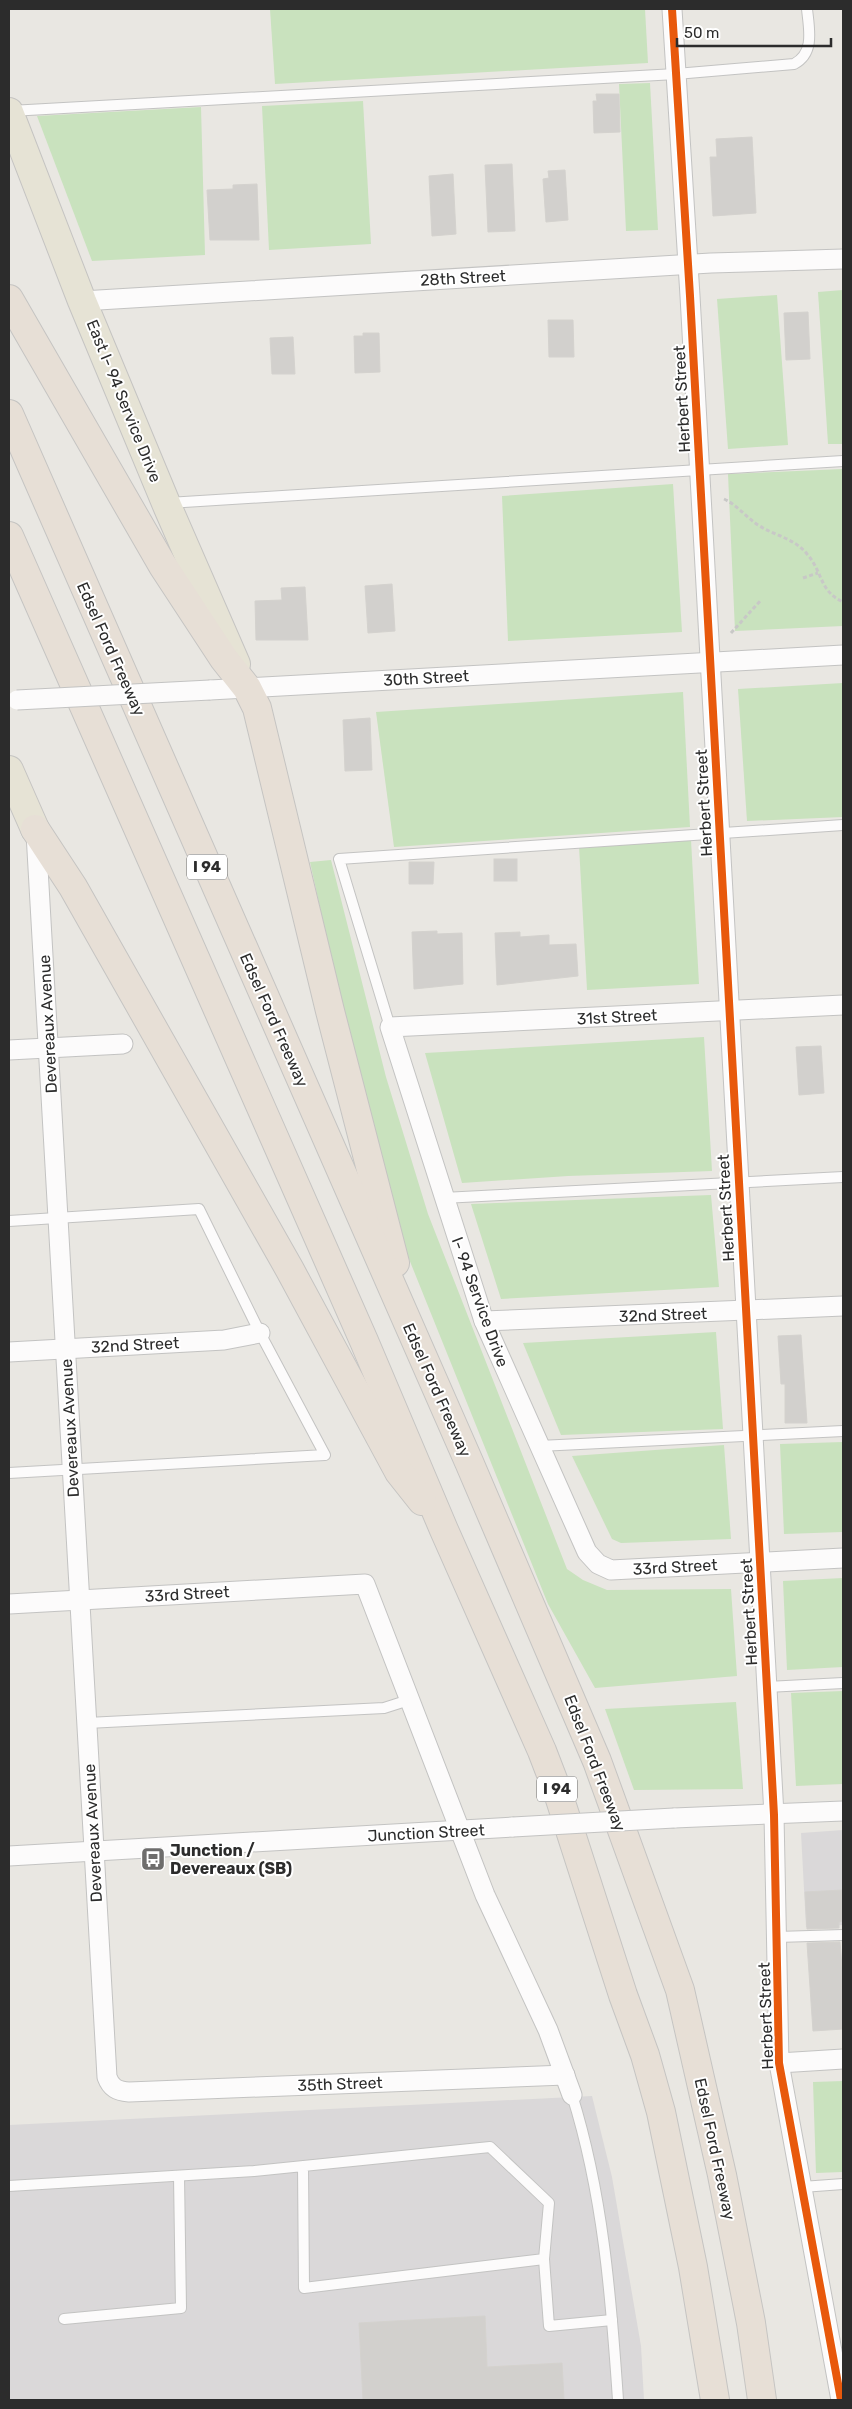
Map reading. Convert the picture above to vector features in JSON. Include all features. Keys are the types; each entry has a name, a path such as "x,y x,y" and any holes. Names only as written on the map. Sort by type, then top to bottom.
{"highway":[{"path":"9,299 163,566 224,659 247,688 258,712 330,1011 392,1251 406,1320"},
{"name":"Edsel Ford Freeway","path":"9,414 469,1462 597,1761 680,1990 724,2184 751,2323 762,2400"},
{"name":"I 94","path":"9,536 360,1332 551,1774 623,1995 645,2055 661,2112 693,2267 716,2400"},
{"path":"35,829 78,896 290,1270 399,1472 444,1530"}],"main road":[{"name":"East I- 94 Service Drive","path":"9,112 82,300 166,504 247,688"},
{"name":"Devereaux Avenue","path":"9,770 35,829"}],"street":[{"name":"Herbert Street","path":"672,9 688,265 774,1814 779,2063 802,2186 835,2322 840,2400"},
{"name":"28th Street","path":"82,300 688,265 843,259"},
{"name":"30th Street","path":"13,700 843,655"},
{"name":"Devereaux Avenue","path":"35,829 59,1218 107,2076 115,2089"},
{"name":"31st Street","path":"390,1027 843,1005"},
{"name":"I- 94 Service Drive","path":"390,1027 443,1198 484,1321 587,1552 598,1564"},
{"path":"9,1050 123,1044"},
{"name":"32nd Street","path":"484,1321 746,1312 843,1306"},
{"name":"32nd Street","path":"9,1352 224,1340 260,1333"},
{"name":"33rd Street","path":"598,1564 611,1570 626,1570 843,1558"},
{"name":"33rd Street","path":"9,1604 365,1584 408,1700"},
{"path":"408,1700 485,1895 548,2030 572,2095"},
{"name":"Junction Street","path":"9,1856 461,1832 514,1827 674,1818 843,1811"},
{"path":"779,2063 843,2059"},
{"name":"35th Street","path":"115,2089 129,2092 565,2075"}],"lane":[{"path":"9,112 676,74 794,64 801,60 807,52 810,40 807,9"},
{"path":"166,504 843,461"},
{"path":"390,1027 339,859 843,825"},
{"path":"443,1198 843,1177"},
{"path":"9,1221 200,1209 260,1333 325,1456 9,1473"},
{"path":"539,1446 843,1431"},
{"path":"767,1687 843,1684"},
{"path":"87,1723 384,1708 408,1700"},
{"path":"777,1937 843,1935"},
{"path":"572,2095 591,2163 602,2218 618,2400"},
{"path":"9,2186 179,2176 490,2147 549,2203 544,2259 549,2326 612,2320"},
{"path":"302,2166 304,2288 544,2259"},
{"path":"64,2319 181,2308 179,2176"},
{"path":"802,2186 843,2184"}],"path":[{"path":"724,499 758,525 784,536 800,546 809,556 824,587 830,594 843,602"},
{"path":"803,578 818,573"},
{"path":"731,633 761,600"}],"shaded area":[{"path":"843,1830 843,1925 806,1927 801,1833"},
{"path":"592,2096 612,2177 641,2346 644,2400 9,2400 9,2125"}],"green space":[{"path":"270,9 645,9 648,63 275,84"},
{"path":"650,83 658,230 626,231 619,84"},
{"path":"363,101 371,244 269,250 262,106"},
{"path":"201,107 205,255 92,261 37,116"},
{"path":"843,290 843,444 828,444 818,292"},
{"path":"777,295 788,445 728,449 717,299"},
{"path":"843,469 843,626 735,631 728,474"},
{"path":"673,484 682,632 508,641 502,496"},
{"path":"843,683 843,817 747,821 738,689"},
{"path":"683,692 690,827 394,847 376,712"},
{"path":"691,840 699,984 587,990 579,846"},
{"path":"331,860 386,1077 428,1214 567,1569 583,1580 607,1590 731,1589 737,1676 595,1688 548,1604 405,1249 358,1081 310,862"},
{"path":"704,1037 712,1171 568,1176 462,1183 425,1053"},
{"path":"711,1195 719,1287 501,1299 471,1204"},
{"path":"716,1332 723,1429 561,1435 523,1343"},
{"path":"843,1442 843,1532 784,1534 780,1444"},
{"path":"724,1445 731,1539 621,1543 612,1539 572,1456"},
{"path":"843,1578 843,1667 787,1670 783,1581"},
{"path":"843,1691 843,1784 796,1786 791,1693"},
{"path":"736,1702 743,1789 634,1790 605,1709"},
{"path":"843,2081 843,2172 816,2173 813,2082"}],"building":[{"path":"596,94 619,94 620,132 594,133 593,101 597,101"},
{"path":"752,137 756,213 713,216 710,157 717,157 716,139"},
{"path":"512,164 515,231 488,232 485,165"},
{"path":"565,170 568,220 546,222 543,179 549,178 548,171"},
{"path":"453,174 456,234 432,236 429,176"},
{"path":"257,184 259,240 210,240 207,190 233,189 233,185"},
{"path":"808,312 810,359 786,360 784,313"},
{"path":"548,320 573,320 574,357 549,357"},
{"path":"363,333 379,333 380,372 355,373 354,336 363,336"},
{"path":"293,337 295,374 272,374 270,338"},
{"path":"392,584 395,631 368,633 365,586"},
{"path":"305,587 308,640 256,640 255,601 282,600 281,588"},
{"path":"370,718 372,770 345,771 343,720"},
{"path":"494,859 517,859 517,881 494,881"},
{"path":"409,862 434,862 433,884 409,884"},
{"path":"437,931 437,934 462,933 463,984 414,989 412,932"},
{"path":"520,932 520,937 549,935 549,945 576,944 578,976 497,985 495,933"},
{"path":"821,1046 824,1093 799,1095 796,1047"},
{"path":"801,1335 807,1423 785,1423 785,1384 781,1384 778,1336"},
{"path":"843,1890 843,1921 839,1922 839,1928 807,1929 805,1892"},
{"path":"840,1942 843,1979 843,2029 813,2031 807,1943"},
{"path":"485,2316 487,2367 562,2363 564,2400 363,2400 359,2323"}],"cycle path":[{"path":"672,9 690,296 774,1815 779,2063 841,2400"}],"place":[{"name":"Junction / Devereaux (SB)","path":"153,1859"}]}
